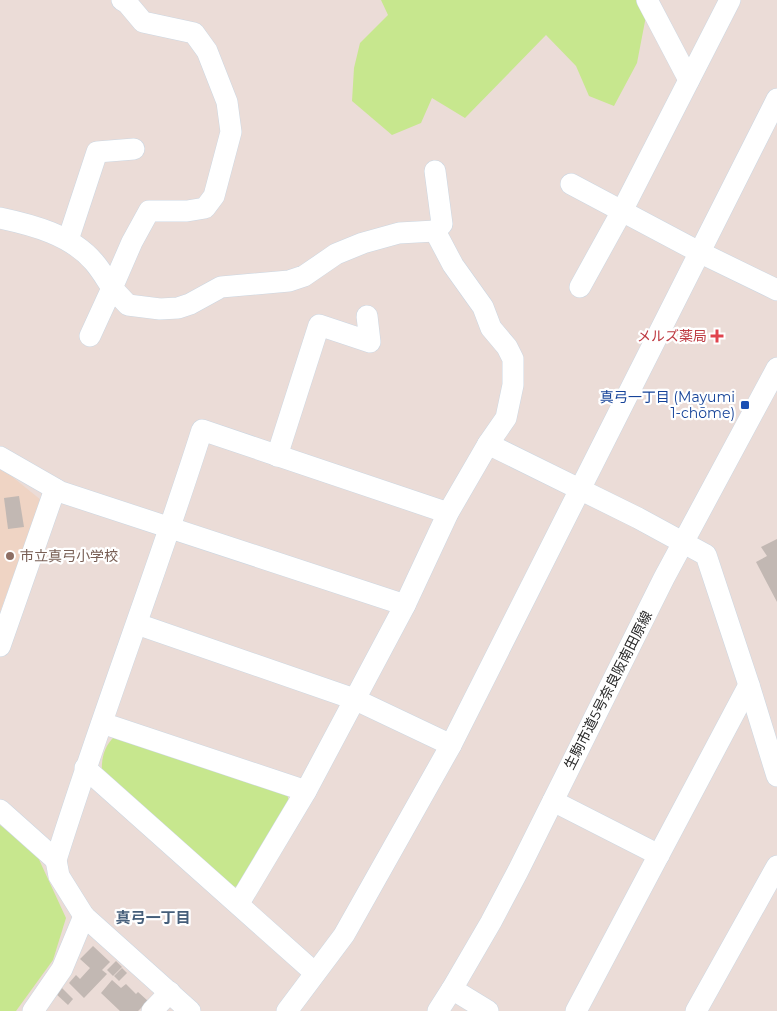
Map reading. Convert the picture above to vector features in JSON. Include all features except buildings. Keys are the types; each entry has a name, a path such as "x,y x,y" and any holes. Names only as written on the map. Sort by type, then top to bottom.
{"street":[{"path":"90,336 132,242 149,211 187,212 205,208 214,196 231,132 227,102 207,51 194,33 143,22 122,0"},
{"path":"648,0 689,80"},
{"path":"580,287 622,211 730,0"},
{"path":"287,1011 344,935 450,745 777,99"},
{"path":"68,240 97,152 134,149"},
{"path":"0,218 32,225 68,240 94,261 112,288 128,305 178,308 190,304 222,287 289,282 304,276 336,254 363,243 399,233 435,231 442,224 435,171"},
{"path":"571,184 699,252 777,290"},
{"path":"239,904 306,791 405,605 448,513 488,444 506,418 513,385 513,358 491,328 483,307 453,265 435,231"},
{"path":"277,456 319,325 370,342 367,316"},
{"name":"生駒市道5号奈良阪南田原線","path":"438,1011 500,905 683,542 777,368"},
{"path":"190,1011 84,916 59,876 56,860 85,768 170,529 202,430 448,513"},
{"path":"488,444 638,518 706,554 777,776"},
{"path":"0,457 55,489 170,529 405,605"},
{"path":"0,646 55,489"},
{"path":"137,624 354,699 450,745"},
{"path":"576,1011 749,685"},
{"path":"102,723 306,791"},
{"path":"85,768 315,973"},
{"path":"553,801 659,855"},
{"path":"0,810 56,860"},
{"path":"696,1011 777,866"},
{"path":"33,1011 62,969 84,916"},
{"path":"452,990 488,1011"},
{"path":"152,1011 170,992"}],"shaded area":[{"name":"市立真弓小学校","path":"0,467 41,500 0,612"}],"green space":[{"path":"381,0 636,0 646,16 637,63 614,106 589,96 576,66 546,35 465,118 432,98 421,123 392,135 352,101 354,68 360,43 388,15"},
{"path":"115,736 287,794 290,805 242,886 232,887 102,773 104,753 108,744"},
{"path":"0,825 36,853 66,918 53,960 16,1011 0,1011"}],"place":[{"name":"メルズ薬局","path":"717,336"},
{"name":"真弓一丁目 (Mayumi 1-chōme)","path":"745,405"},
{"name":"市立真弓小学校","path":"10,556"}],"district":[{"name":"真弓一丁目","path":"153,917"}]}
